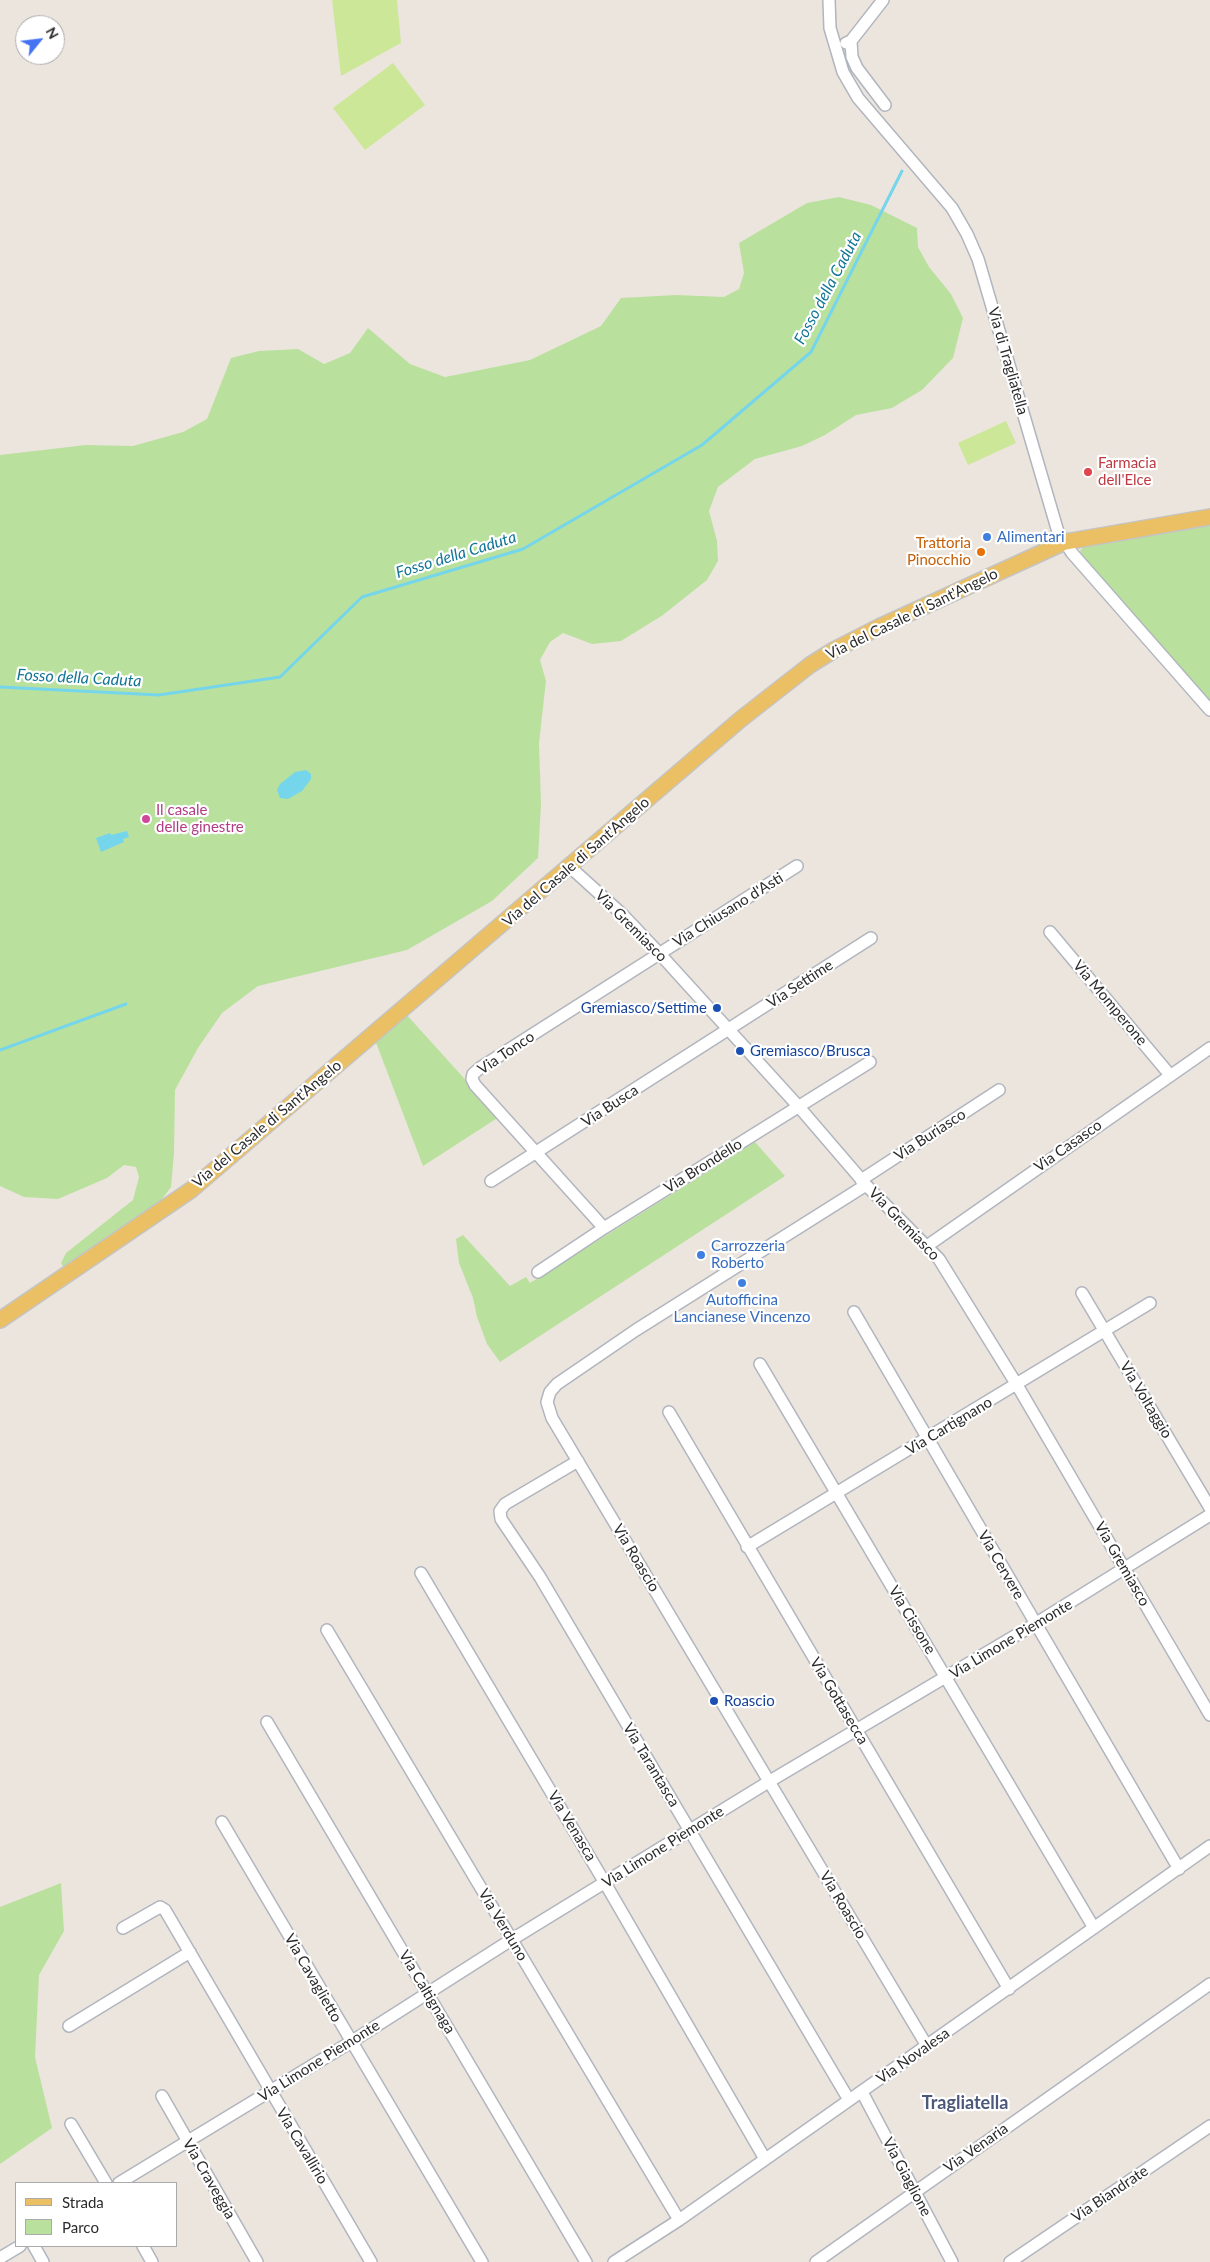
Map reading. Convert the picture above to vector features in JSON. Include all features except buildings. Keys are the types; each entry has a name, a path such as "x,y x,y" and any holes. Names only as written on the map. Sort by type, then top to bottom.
{"main road":[{"name":"Via del Casale di Sant'Angelo","path":"0,1320 191,1190 741,719 810,665 878,627 1065,542 1210,516"}],"street":[{"name":"Via di Tragliatella","path":"829,0 828,14 842,72 858,98 952,208 967,234 978,259 1058,532 1112,599 1210,710"},
{"path":"835,48 851,41 883,0"},
{"path":"851,41 852,57 857,68 885,105"},
{"name":"Via Chiusano d'Asti","path":"659,953 797,866"},
{"name":"Via Gremiasco","path":"570,867 623,916 659,953 799,1107 863,1183 944,1265 1126,1569 1210,1715"},
{"name":"Via Momperone","path":"1050,932 1170,1075"},
{"name":"Via Settime","path":"728,1030 871,938"},
{"name":"Via Tonco","path":"604,1228 475,1085 472,1079 473,1074 659,953"},
{"name":"Via Busca","path":"490,1181 728,1030"},
{"name":"Via Casasco","path":"927,1246 1210,1048"},
{"name":"Via Brondello","path":"538,1272 604,1228 870,1062"},
{"name":"Via Buriasco","path":"863,1183 999,1090"},
{"name":"Via Roascio","path":"863,1183 646,1323 554,1387 547,1398 548,1410 926,2046"},
{"name":"Via Voltaggio","path":"1082,1292 1210,1508"},
{"name":"Via Cartignano","path":"747,1547 1150,1304"},
{"name":"Via Cervere","path":"854,1312 1179,1869"},
{"name":"Via Cissone","path":"760,1364 1094,1928"},
{"name":"Via Gottasecca","path":"669,1412 1009,1989"},
{"name":"Via Tarantasca","path":"578,1461 507,1503 501,1509 500,1515 540,1577 849,2100"},
{"name":"Via Limone Piemonte","path":"121,2182 351,2042 511,1940 770,1781 946,1678 1126,1569 1210,1515"},
{"name":"Via Venasca","path":"421,1573 605,1883 765,2159"},
{"name":"Via Verduno","path":"327,1630 680,2220"},
{"name":"Via Caltignaga","path":"267,1722 586,2262"},
{"name":"Via Cavaglietto","path":"222,1822 482,2262"},
{"name":"Via Novalesa","path":"614,2262 680,2220 1210,1846"},
{"name":"Via Cavallirio","path":"124,1928 160,1907 166,1910 270,2092 371,2262"},
{"path":"69,2026 190,1952"},
{"name":"Via Venaria","path":"816,2262 1210,1984"},
{"name":"Via Giaglione","path":"862,2092 952,2262"},
{"name":"Via Craveggia","path":"162,2096 257,2262"},
{"path":"71,2124 105,2182"},
{"name":"Via Biandrate","path":"1010,2262 1210,2126"},
{"path":"0,2258 18,2247"},
{"path":"35,2247 43,2262"},
{"path":"144,2247 152,2262"}],"green space":[{"path":"332,0 397,0 401,43 341,76"},
{"path":"393,63 425,105 365,150 333,108"},
{"path":"839,197 871,205 917,228 918,247 929,267 951,294 963,318 953,358 922,390 892,408 856,415 825,435 802,446 755,459 718,487 709,511 717,541 718,561 707,580 663,615 621,641 592,644 563,633 550,642 540,660 546,681 539,743 541,804 538,858 492,901 407,950 258,986 222,1013 198,1048 175,1090 174,1153 171,1187 162,1199 144,1213 64,1268 61,1263 66,1253 133,1200 139,1177 136,1167 124,1165 107,1178 58,1199 24,1197 0,1186 0,455 86,445 133,446 183,432 207,419 231,358 259,351 298,349 324,364 350,353 368,328 410,364 445,377 530,360 601,326 621,298 676,295 724,297 739,289 744,273 739,243 807,203"},
{"path":"1006,421 1016,443 968,465 958,443"},
{"path":"1210,524 1210,700 1085,560 1080,551 1085,545"},
{"path":"406,1014 499,1117 423,1166 375,1040"},
{"path":"755,1142 785,1176 500,1362 487,1344 477,1317 473,1298 459,1263 456,1239 463,1235 510,1286 526,1277 530,1283"},
{"path":"61,1883 64,1931 39,1975 35,2057 52,2128 0,2164 0,1907"}],"water":[{"path":"306,770 311,774 311,779 302,791 288,799 280,798 277,790 280,784 295,772"},
{"path":"127,831 129,837 123,839 124,842 101,852 96,838 110,833 111,835"}],"waterway":[{"name":"Fosso della Caduta","path":"0,687 159,695 280,677 362,597 523,549 702,445 811,352 902,171"},
{"path":"0,1050 126,1004"}],"place":[{"name":"Farmacia dell'Elce","path":"1088,472"},
{"name":"Alimentari","path":"987,537"},
{"name":"Trattoria Pinocchio","path":"981,552"},
{"name":"Il casale delle ginestre","path":"146,819"},
{"name":"Gremiasco/Settime","path":"717,1008"},
{"name":"Gremiasco/Brusca","path":"740,1051"},
{"name":"Carrozzeria Roberto","path":"701,1255"},
{"name":"Autofficina Lancianese Vincenzo","path":"742,1283"},
{"name":"Roascio","path":"714,1701"}],"district":[{"name":"Tragliatella","path":"965,2103"}]}
